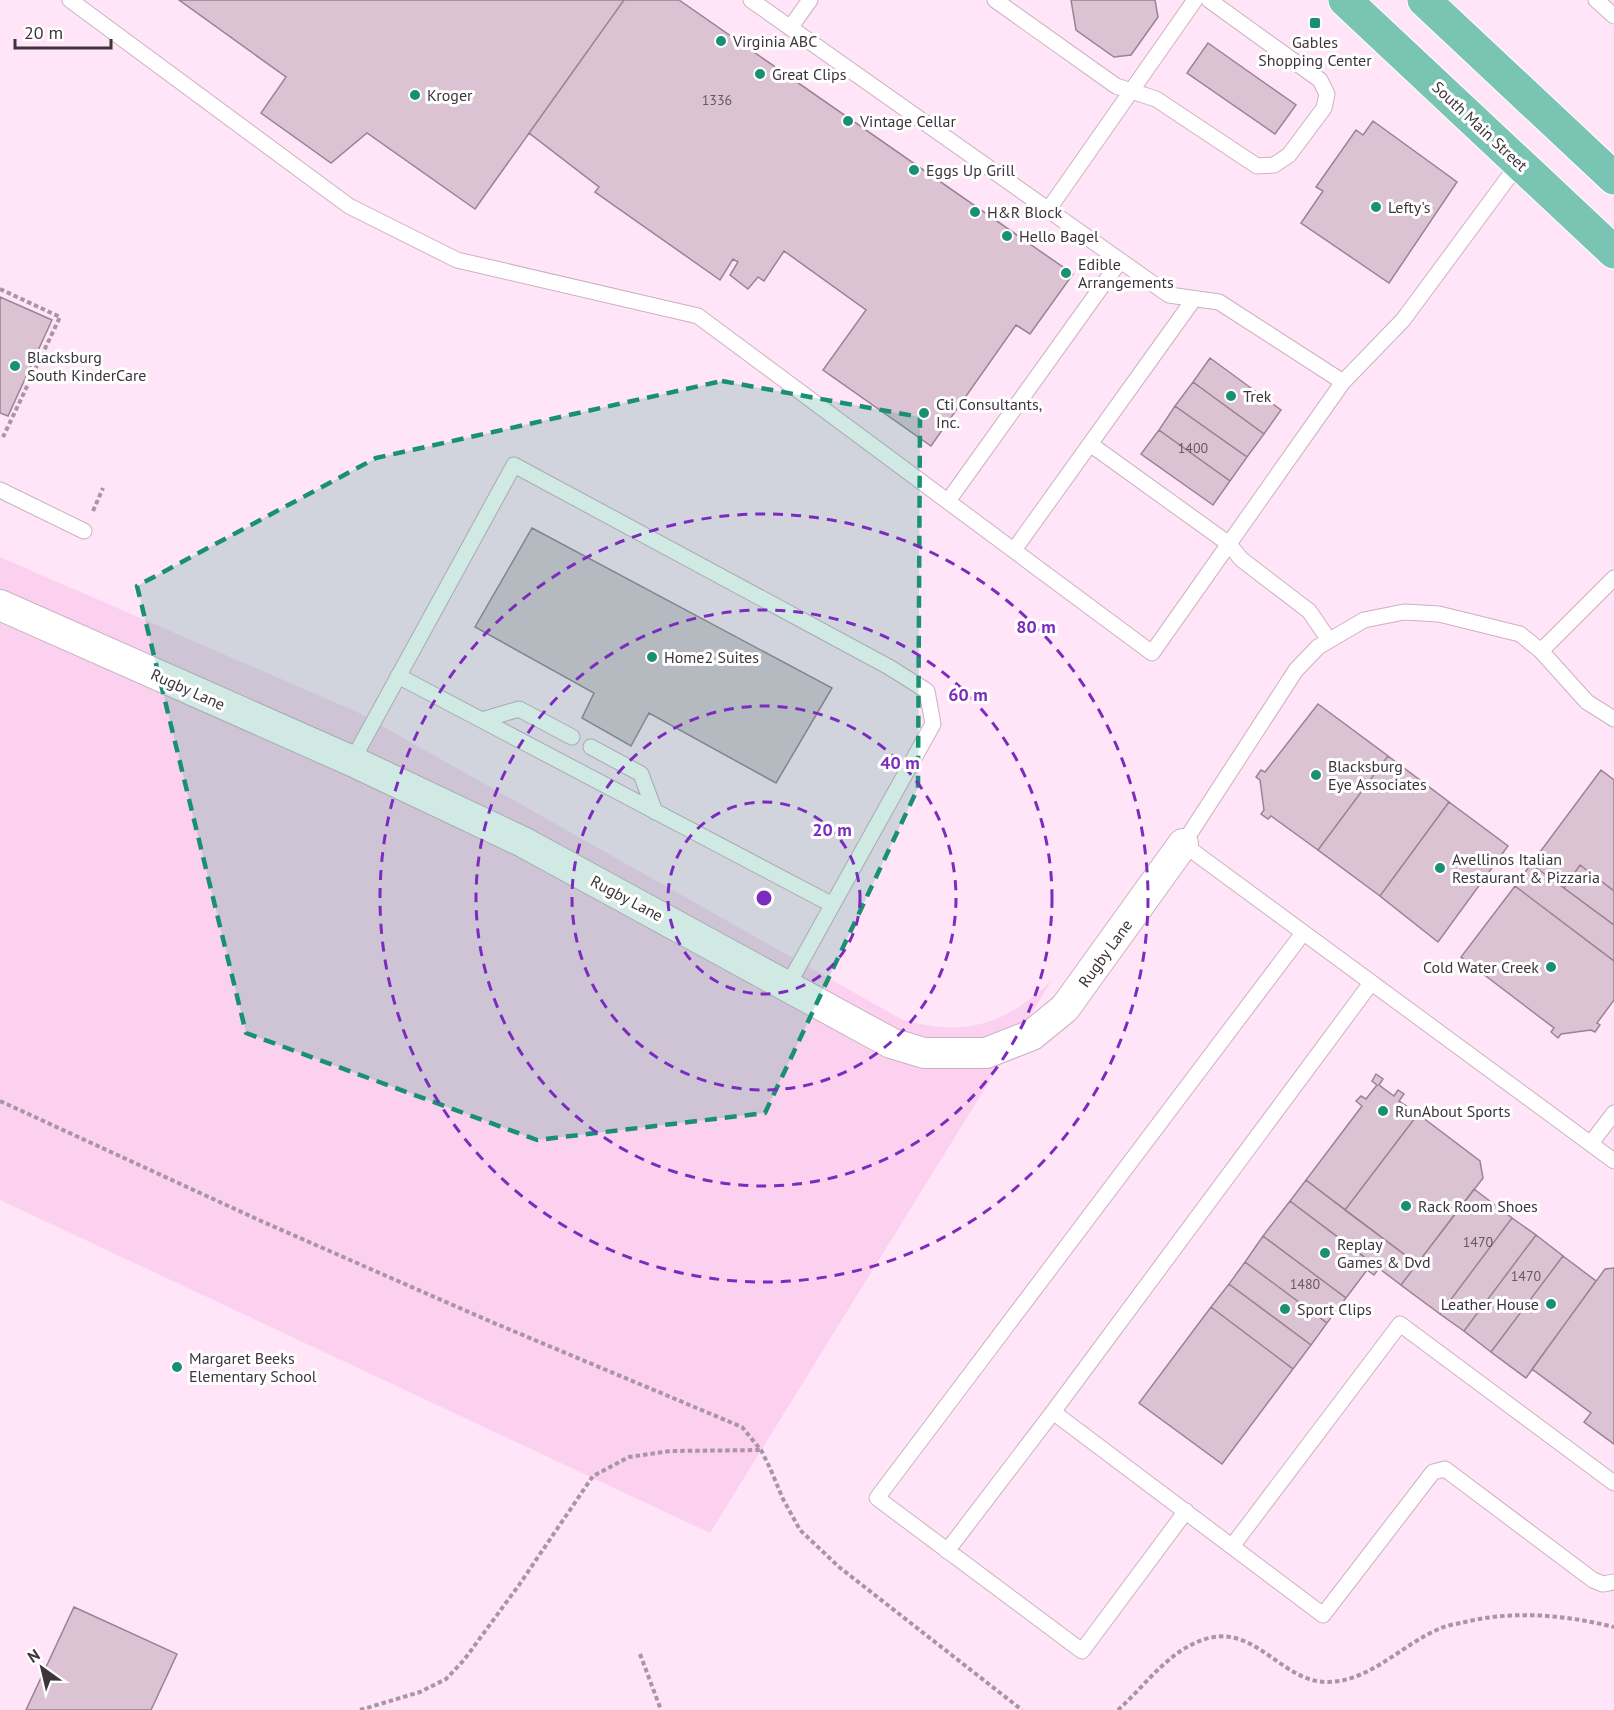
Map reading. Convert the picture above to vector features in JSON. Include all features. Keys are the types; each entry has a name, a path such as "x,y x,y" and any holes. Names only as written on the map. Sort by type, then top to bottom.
{"main road":[{"name":"South Main Street","path":"1345,0 1614,252"},
{"path":"1424,0 1614,178"}],"street":[{"name":"Rugby Lane","path":"0,605 352,761 523,842 891,1043 924,1053 986,1053 1032,1035 1065,1008 1183,844"}],"lane":[{"path":"70,0 349,206 457,260 698,316 1152,653 1343,382 1403,320 1519,163"},
{"path":"751,0 1168,295 1219,302 1343,382"},
{"path":"790,28 810,0"},
{"path":"995,0 1116,86 1156,99 1257,166 1274,165 1289,155 1324,108 1327,94 1320,80 1209,0"},
{"path":"1048,210 1195,0"},
{"path":"1596,0 1614,16"},
{"path":"948,501 1120,261"},
{"path":"1014,550 1194,299"},
{"path":"1090,444 1229,544 1241,559 1309,611 1329,640"},
{"path":"352,761 514,465 879,662 927,691 933,724 788,985"},
{"path":"0,490 84,531"},
{"path":"1541,651 1614,578"},
{"path":"1614,719 1587,702 1541,651 1520,634 1439,614 1404,612 1364,620 1318,647 1296,670 1183,844 1614,1161"},
{"path":"398,676 831,904"},
{"path":"482,720 519,709 572,737"},
{"path":"591,747 641,774 655,812"},
{"path":"1186,1511 1082,1651 877,1498 1303,933"},
{"path":"947,1551 1371,983"},
{"path":"1591,1143 1614,1113"},
{"path":"1233,1545 1400,1324 1614,1484"},
{"path":"1053,1412 1233,1545 1323,1615 1433,1472 1445,1469 1593,1580 1603,1584 1614,1582"}],"path":[{"path":"0,289 60,317 3,437"},
{"path":"0,1101 272,1226 487,1320 742,1427 761,1450 800,1530 839,1567 1022,1710"},
{"path":"360,1710 420,1692 446,1679 464,1660 519,1586 593,1476 629,1457 670,1450 761,1450"},
{"path":"1118,1710 1168,1659 1188,1644 1212,1637 1235,1638 1255,1646 1300,1677 1327,1682 1348,1680 1440,1628 1477,1619 1523,1614 1581,1619 1614,1627"},
{"path":"640,1654 661,1710"}],"highlighted area":[{"path":"722,381 920,417 918,788 765,1113 537,1140 246,1033 137,586 376,458"}],"shaded area":[{"path":"0,557 359,713 901,1019 945,1027 982,1024 1017,1008 1052,980 710,1533 0,1200"}],"building":[{"name":"Kroger","path":"179,0 624,0 475,209 367,133 331,163 261,113 286,77"},
{"path":"624,0 679,0 1073,274 1030,334 1016,325 931,446 823,370 866,310 784,251 764,281 758,277 748,289 730,275 738,262 733,259 720,280 595,192 599,187 529,133"},
{"path":"1071,0 1155,0 1158,17 1131,55 1114,57 1076,30"},
{"path":"1208,43 1296,105 1275,134 1187,73"},
{"name":"Lefty's","path":"1373,121 1457,182 1389,283 1301,223 1323,191 1316,187 1356,130 1363,135"},
{"name":"Blacksburg South KinderCare","path":"0,297 52,320 8,416 0,413"},
{"path":"1210,358 1281,410 1264,434 1193,382"},
{"path":"1193,382 1264,434 1247,457 1175,406"},
{"path":"1175,406 1247,457 1230,481 1159,430"},
{"path":"1159,430 1230,481 1213,505 1141,454"},
{"name":"Home2 Suites","path":"532,528 832,688 776,783 649,713 631,746 582,718 594,693 475,627"},
{"name":"Blacksburg Eye Associates","path":"1318,704 1388,756 1318,850 1271,816 1268,819 1261,814 1264,810 1260,780 1256,777 1261,770 1265,772"},
{"path":"1388,756 1449,802 1380,896 1318,850"},
{"path":"1601,770 1614,780 1614,891 1580,865 1564,888 1531,864"},
{"path":"1449,802 1508,846 1438,942 1380,896"},
{"path":"1531,864 1614,925 1614,961 1515,886"},
{"path":"1580,865 1614,891 1614,925 1564,888"},
{"path":"1515,886 1614,961 1614,1000 1597,1023 1600,1025 1595,1032 1591,1030 1561,1034 1558,1038 1551,1032 1554,1028 1461,957"},
{"path":"1376,1074 1383,1079 1379,1085 1394,1096 1398,1090 1404,1094 1399,1101 1418,1114 1345,1210 1306,1180 1362,1106 1356,1101 1361,1096 1366,1099 1377,1085 1372,1081"},
{"path":"1418,1114 1480,1161 1483,1178 1417,1264 1345,1210"},
{"path":"1306,1180 1417,1264 1401,1285 1290,1201"},
{"path":"1474,1189 1512,1218 1440,1314 1401,1285"},
{"path":"1290,1201 1379,1268 1374,1275 1367,1270 1346,1298 1263,1236"},
{"path":"1512,1218 1536,1235 1464,1331 1440,1314"},
{"path":"1536,1235 1563,1256 1491,1352 1464,1331"},
{"path":"1263,1236 1346,1298 1327,1323 1245,1262"},
{"path":"1563,1256 1596,1281 1526,1378 1491,1352"},
{"path":"1245,1262 1327,1323 1311,1345 1229,1284"},
{"path":"1614,1268 1614,1444 1584,1422 1591,1413 1532,1369 1605,1269"},
{"path":"1229,1284 1311,1345 1293,1369 1211,1307"},
{"path":"1211,1307 1293,1369 1222,1464 1139,1403"},
{"path":"74,1607 177,1654 151,1710 26,1710"}],"place":[{"name":"Gables Shopping Center","path":"1315,23"},
{"name":"Virginia ABC","path":"721,41"},
{"name":"Great Clips","path":"760,74"},
{"name":"Kroger","path":"415,95"},
{"name":"Vintage Cellar","path":"848,121"},
{"name":"Eggs Up Grill","path":"914,170"},
{"name":"Lefty's","path":"1376,207"},
{"name":"H&R Block","path":"975,212"},
{"name":"Hello Bagel","path":"1007,236"},
{"name":"Edible Arrangements","path":"1066,273"},
{"name":"Blacksburg South KinderCare","path":"15,366"},
{"name":"Trek","path":"1231,396"},
{"name":"Cti Consultants, Inc.","path":"924,413"},
{"name":"Home2 Suites","path":"652,657"},
{"name":"Blacksburg Eye Associates","path":"1316,775"},
{"name":"Avellinos Italian Restaurant & Pizzaria","path":"1440,868"},
{"name":"Cold Water Creek","path":"1551,967"},
{"name":"RunAbout Sports","path":"1383,1111"},
{"name":"Rack Room Shoes","path":"1406,1206"},
{"name":"Replay Games & Dvd","path":"1325,1253"},
{"name":"Leather House","path":"1551,1304"},
{"name":"Sport Clips","path":"1285,1309"},
{"name":"Margaret Beeks Elementary School","path":"177,1367"}]}
